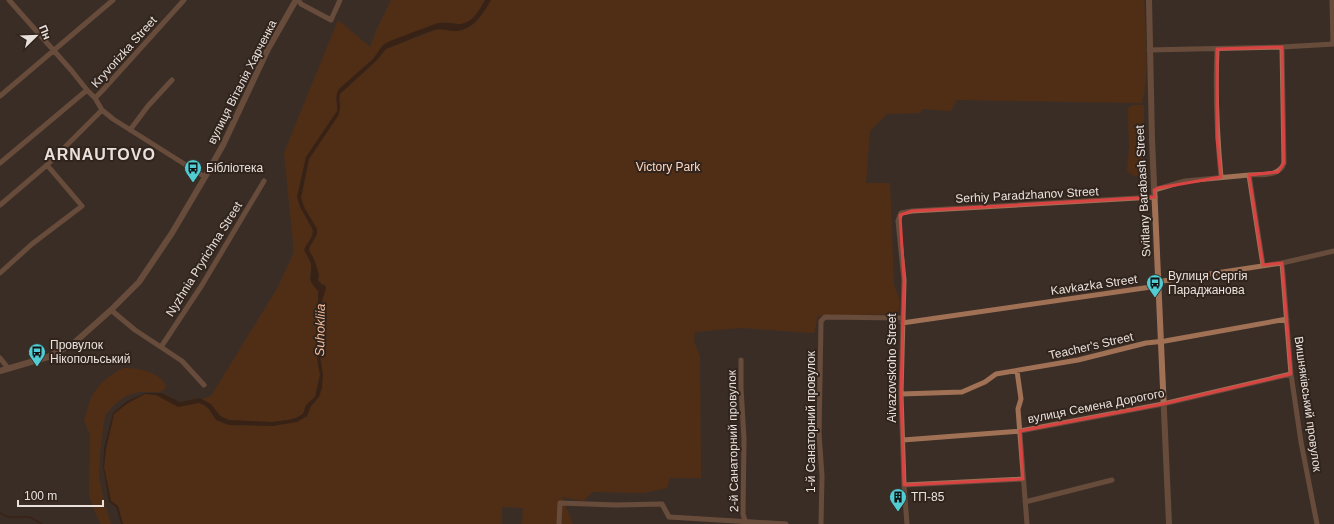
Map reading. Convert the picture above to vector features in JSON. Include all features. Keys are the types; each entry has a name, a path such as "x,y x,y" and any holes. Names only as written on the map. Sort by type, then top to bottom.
{"street":[{"path":"8,0 95,98 102,110 130,130 205,177"},
{"path":"0,96 113,0"},
{"name":"Kryvorizka Street","path":"95,98 184,0"},
{"path":"297,0 301,4 331,20 340,0"},
{"name":"вулиця Віталія Харченка","path":"0,370 48,356 74,342 111,310 139,282 172,233 205,177 222,146 268,50 297,0"},
{"name":"Svitlany Barabash Street","path":"1149,0 1149,50 1154,190 1168,524"},
{"path":"1149,50 1282,47 1334,44 1332,0"},
{"path":"1154,190 1185,181 1278,172 1282,168 1284,163 1282,47"},
{"path":"1217,49 1217,138 1221,177"},
{"path":"130,130 148,106 172,80"},
{"path":"0,163 87,90"},
{"path":"0,205 48,166 102,110"},
{"path":"0,273 32,244 82,206 48,166"},
{"path":"1249,175 1263,265"},
{"name":"Nyzhnia Pryrichna Street","path":"161,346 202,285 264,181"},
{"name":"Serhiy Paradzhanov Street","path":"901,213 912,211 1155,197"},
{"name":"Aivazovskoho Street","path":"901,213 898,222 904,280 901,394 907,524"},
{"name":"Kavkazka Street","path":"821,321 825,317 902,321 1151,287 1162,281 1282,263 1334,251"},
{"name":"Вишняківський провулок","path":"1282,263 1291,374 1301,442 1317,524"},
{"path":"111,310 135,330 182,361 204,385"},
{"name":"Teacher's Street","path":"901,394 962,392 985,382 996,374 1078,360 1146,343 1161,342 1287,319"},
{"name":"1-й Санаторний провулок","path":"821,321 819,434 822,476 821,524"},
{"path":"0,358 8,368"},
{"name":"2-й Санаторний провулок","path":"741,360 744,439 743,514 746,523"},
{"path":"1017,371 1020,399 1018,409 1027,524"},
{"name":"вулиця Семена Дорогого","path":"903,440 1020,431 1163,404 1291,374"},
{"path":"904,485 1023,479"},
{"path":"1025,502 1112,480"},
{"path":"559,524 560,503 616,505 662,504 669,517 746,523 786,524"}],"highlighted area":[{"path":"1282,47 1284,163 1278,172 1249,175 1263,265 1282,263 1291,374 1163,404 1020,431 1023,479 904,485 901,394 904,280 900,215 912,211 1155,197 1154,190 1158,188 1221,177 1217,138 1217,49"}],"green space":[{"path":"391,0 485,0 477,13 467,22 462,24 435,24 383,45 373,59 339,89 336,99 338,105 337,111 306,157 297,197 313,230 311,239 306,246 306,254 309,257 311,266 311,282 318,291 321,325 317,359 320,375 315,397 306,405 303,414 296,418 272,422 229,420 202,399 211,396 278,287 294,252 284,153 338,20 370,47"},
{"name":"Victory Park","path":"491,0 1144,0 1146,78 1142,103 957,100 951,111 923,109 919,113 887,114 870,131 866,183 890,183 894,285 900,301 898,314 818,316 814,333 741,328 695,332 694,341 700,357 701,478 670,478 667,488 644,493 593,492 583,501 562,497 573,524 522,524 523,508 502,507 502,524 123,524 118,506 111,501 104,467 106,449 114,414 128,403 145,394 156,395 173,404 198,403 209,409 213,416 229,425 273,426 307,416 311,406 315,402 322,366 320,358 325,324 322,301 326,288 318,280 319,274 309,250 310,246 315,240 317,229 305,209 301,198 309,159 338,115 341,104 339,99 340,94 376,61 386,49 438,29 454,31 467,28 477,21"},
{"path":"1133,105 1144,105 1144,175 1135,176 1127,172 1129,148 1128,108"},
{"path":"123,368 153,373 166,385 165,389 160,392 138,392 126,396 115,404 105,415 100,452 99,476 103,497 111,524 101,524 89,495 90,435 84,420 91,399 100,385"}],"shaded area":[{"path":"485,0 491,0 476,21 466,29 460,31 434,30 386,49 376,61 340,94 340,110 338,116 309,159 301,198 305,209 317,229 317,234 309,250 314,259 319,275 318,280 321,284 325,285 326,288 322,301 325,324 320,358 323,374 322,388 319,397 311,406 307,416 297,422 273,426 229,425 216,420 209,409 199,403 178,407 156,395 145,394 128,403 114,414 106,449 104,467 111,501 118,506 123,524 121,524 116,507 109,502 103,467 104,448 113,413 127,401 145,393 162,393 180,402 199,398 211,404 220,416 229,420 272,422 296,418 303,414 306,405 315,397 320,375 317,359 321,325 318,291 310,278 311,264 304,250 312,236 313,230 300,207 297,197 306,157 337,111 336,97 339,89 373,59 383,45 435,24 462,24 467,22 471,20 480,9"}],"waterway":[{"path":"0,513 8,517 30,517 42,524"}],"place":[{"name":"Бібліотека","path":"193,183"},
{"name":"Вулиця Сергія Параджанова","path":"1155,298"},
{"name":"Провулок Нікопольський","path":"37,367"},
{"name":"ТП-85","path":"898,512"}],"district":[{"name":"ARNAUTOVO","path":"100,154"}],"water label":[{"name":"Suhokliia","path":"320,330"}]}
